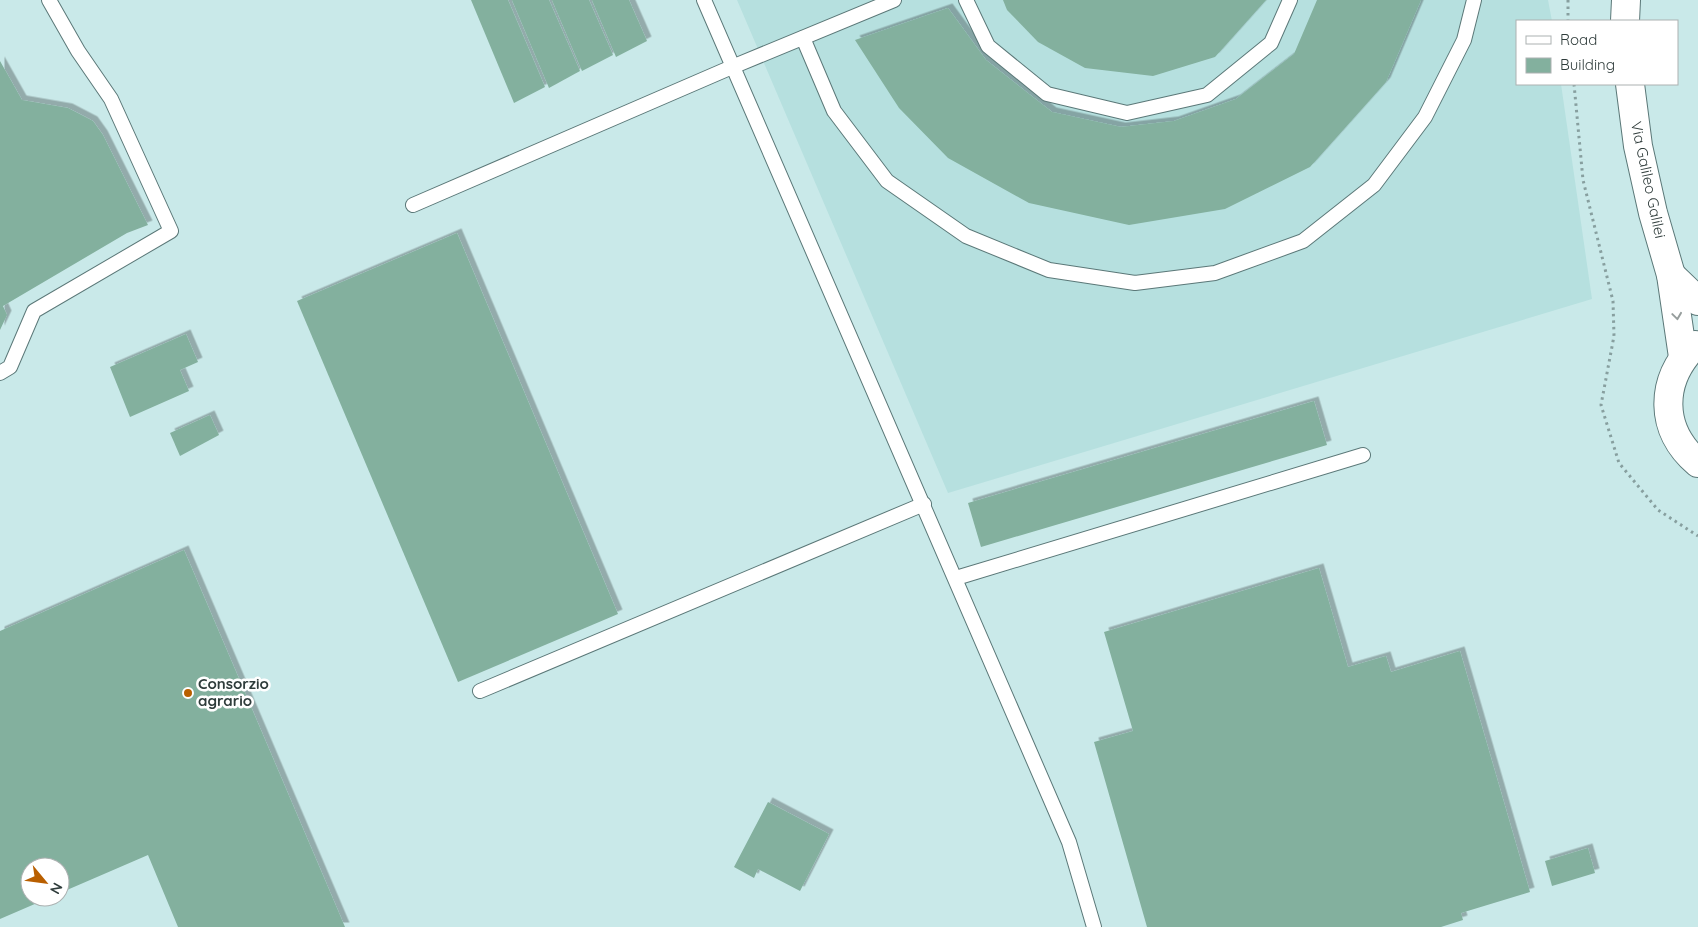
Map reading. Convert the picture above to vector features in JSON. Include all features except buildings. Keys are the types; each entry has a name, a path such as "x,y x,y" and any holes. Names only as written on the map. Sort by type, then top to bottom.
{"main road":[{"path":"1626,0 1626,20"},
{"name":"Via Galileo Galilei","path":"1630,85 1638,146 1653,213 1690,350"},
{"name":"Via Galileo Galilei","path":"1671,275 1698,302"},
{"path":"1690,350 1671,381 1667,407 1673,432 1686,453 1698,463"}],"lane":[{"path":"0,373 10,367 34,311 170,231 111,99 78,51 49,0"},
{"path":"704,0 1069,842 1094,927"},
{"path":"413,205 732,67 894,0"},
{"path":"966,0 988,46 1047,94 1126,114 1207,96 1271,43 1290,0"},
{"path":"803,38 834,111 887,181 966,236 1024,260 1049,270 1135,283 1215,272 1303,240 1374,185 1425,117 1464,40 1474,0"},
{"path":"956,578 1363,455"},
{"path":"480,690 924,504"}],"path":[{"path":"1568,0 1568,20"},
{"path":"1574,85 1583,180 1613,301 1614,336 1601,405 1619,463 1658,510 1698,536"}],"shaded area":[{"path":"737,0 1548,0 1552,20 1516,20 1516,85 1561,85 1592,299 948,493"}],"place":[{"name":"Consorzio agrario","path":"188,693"}]}
